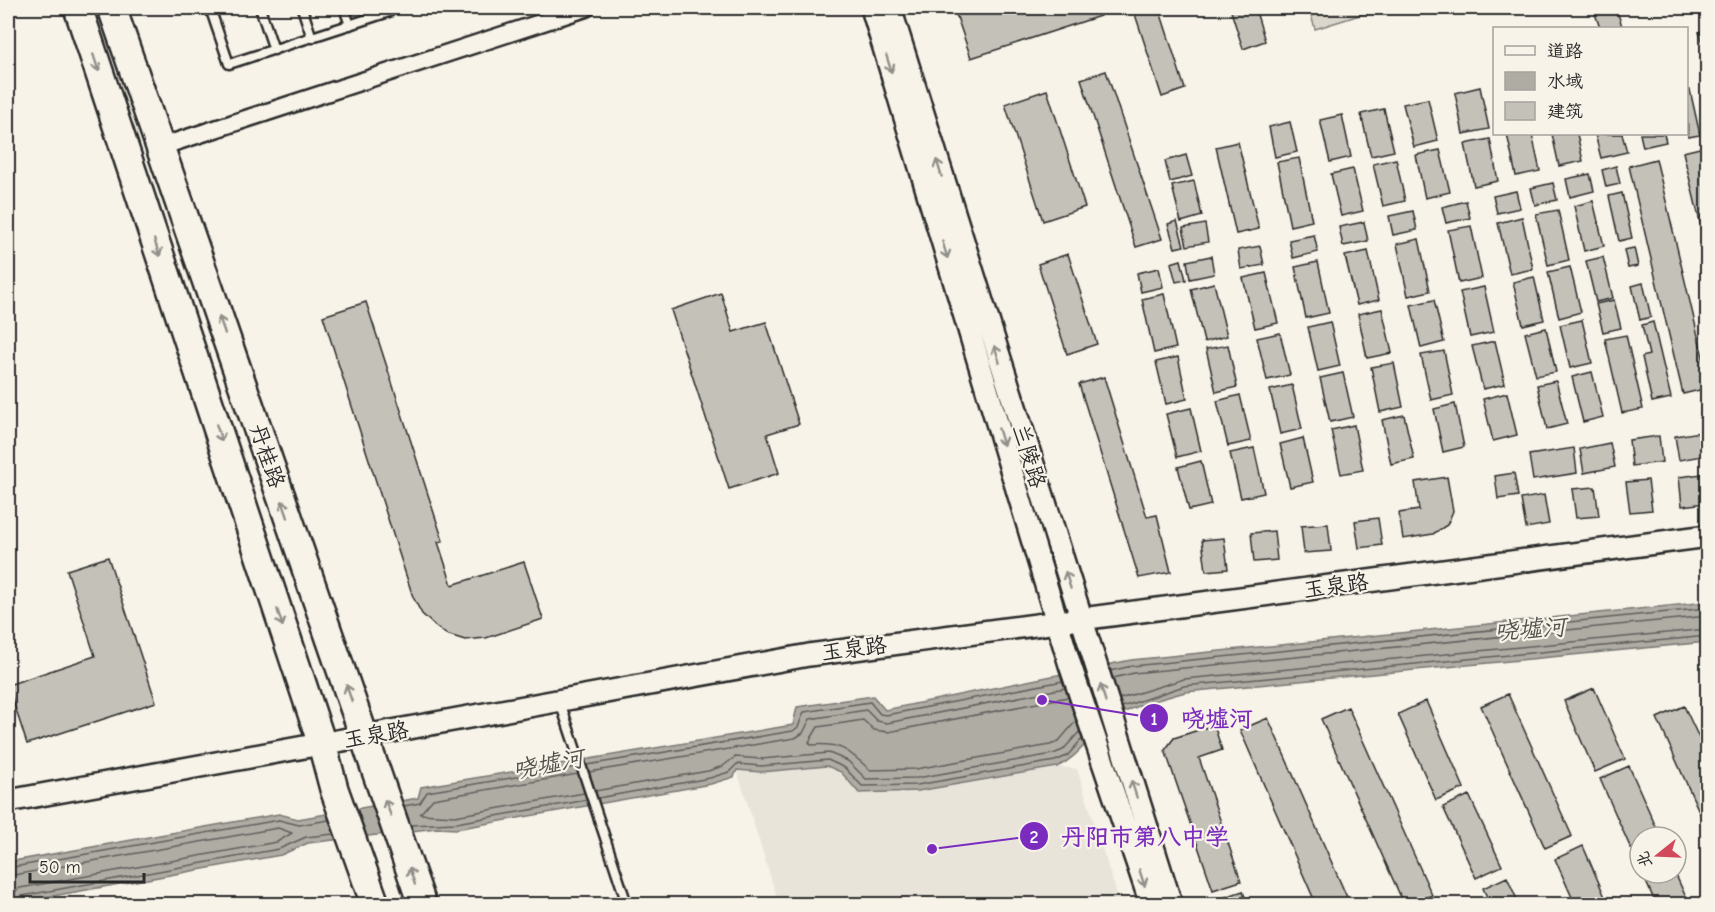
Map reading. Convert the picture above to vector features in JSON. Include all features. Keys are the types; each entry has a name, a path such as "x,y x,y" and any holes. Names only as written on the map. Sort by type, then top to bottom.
{"main road":[{"name":"丹桂路","path":"78,8 322,744 334,789 375,904"},
{"name":"丹桂路","path":"112,8 422,904"}],"street":[{"path":"160,147 586,8"},
{"name":"兰陵路","path":"872,8 1070,665 1151,904"},
{"name":"兰陵路","path":"890,8 1091,656 1171,904"},
{"name":"玉泉路","path":"8,801 809,655 1707,537"}],"lane":[{"path":"210,8 229,64 389,12 387,8"},
{"path":"260,8 274,50"},
{"path":"302,8 312,38"},
{"path":"344,8 350,25"},
{"path":"560,702 627,904"}],"shaded area":[{"path":"1309,8 1382,8 1315,29"},
{"path":"827,766 841,772 859,793 918,791 1057,767 1077,769 1120,904 779,904 737,770 761,772"}],"water":[{"path":"1707,602 1707,642 1185,692 1146,703 1118,715 1072,758 1057,767 918,791 859,793 841,772 827,766 761,772 737,770 734,777 711,784 456,829 437,828 308,843 281,855 8,904 8,862 279,814 298,819 418,798 421,787 793,725 797,707 873,696 885,710 1131,660"}],"building":[{"path":"954,8 1097,8 1100,16 971,58"},
{"path":"1133,8 1159,8 1185,89 1162,97"},
{"path":"1230,8 1255,8 1265,41 1243,49"},
{"path":"1593,8 1616,8 1622,26 1600,27"},
{"path":"1708,29 1708,56 1699,32"},
{"path":"1106,71 1162,239 1136,247 1081,79"},
{"path":"1480,87 1489,129 1463,134 1455,93"},
{"path":"1047,90 1085,207 1043,221 1005,104"},
{"path":"1688,90 1690,90 1700,135 1688,137 1688,135"},
{"path":"1428,99 1438,141 1414,147 1403,104"},
{"path":"1384,109 1394,151 1371,156 1361,114"},
{"path":"1342,115 1351,157 1330,162 1320,120"},
{"path":"1290,122 1297,152 1275,157 1269,127"},
{"path":"1507,135 1532,135 1540,171 1516,176"},
{"path":"1552,135 1577,135 1583,161 1559,166"},
{"path":"1595,135 1622,135 1627,152 1601,158"},
{"path":"1640,135 1664,135 1666,142 1643,147"},
{"path":"1490,139 1498,181 1474,186 1465,144"},
{"path":"1238,142 1259,229 1236,234 1216,147"},
{"path":"1708,146 1708,251 1707,251 1683,152"},
{"path":"1440,150 1450,192 1425,198 1416,155"},
{"path":"1186,155 1192,176 1170,182 1165,161"},
{"path":"1299,158 1312,221 1290,226 1277,162"},
{"path":"1396,159 1405,201 1383,206 1373,164"},
{"path":"1656,159 1708,378 1708,388 1683,394 1629,166"},
{"path":"1616,166 1620,184 1606,187 1602,170"},
{"path":"1353,169 1363,211 1341,216 1331,174"},
{"path":"1590,174 1594,191 1570,197 1566,179"},
{"path":"1194,181 1202,216 1181,222 1172,186"},
{"path":"1553,183 1557,200 1535,205 1531,188"},
{"path":"1516,191 1520,208 1497,213 1493,196"},
{"path":"1622,193 1632,238 1619,241 1609,196"},
{"path":"1466,201 1470,218 1446,223 1442,207"},
{"path":"1593,201 1604,246 1584,251 1574,206"},
{"path":"1558,210 1569,260 1548,265 1536,214"},
{"path":"1413,211 1417,230 1393,235 1389,216"},
{"path":"1522,217 1533,269 1510,274 1498,223"},
{"path":"1177,221 1184,246 1175,248 1168,224"},
{"path":"1364,222 1368,241 1343,246 1339,227"},
{"path":"1205,224 1208,242 1187,246 1183,228"},
{"path":"1471,226 1482,278 1459,283 1448,230"},
{"path":"1314,235 1318,252 1293,258 1289,240"},
{"path":"1419,239 1430,291 1408,296 1397,244"},
{"path":"1260,246 1264,265 1241,269 1238,250"},
{"path":"1634,248 1638,266 1628,268 1624,250"},
{"path":"1368,251 1379,300 1357,305 1345,256"},
{"path":"1068,254 1097,344 1067,354 1038,264"},
{"path":"1211,256 1214,274 1190,279 1187,261"},
{"path":"1603,257 1613,298 1596,302 1586,261"},
{"path":"1181,260 1186,280 1176,282 1171,263"},
{"path":"1318,262 1329,313 1306,318 1295,267"},
{"path":"1570,267 1581,312 1559,318 1548,272"},
{"path":"1159,268 1163,287 1141,292 1137,273"},
{"path":"1266,273 1278,323 1255,328 1243,278"},
{"path":"1534,277 1544,320 1523,325 1513,282"},
{"path":"1214,283 1227,336 1204,342 1191,289"},
{"path":"1643,283 1651,317 1640,320 1632,286"},
{"path":"1484,287 1494,332 1470,337 1460,292"},
{"path":"721,293 733,332 766,322 799,424 767,434 779,473 729,489 671,310"},
{"path":"1164,294 1176,348 1154,353 1142,299"},
{"path":"1434,300 1444,342 1421,348 1411,305"},
{"path":"1614,300 1621,328 1603,332 1596,304"},
{"path":"366,302 443,541 438,542 452,585 524,562 543,619 486,638 465,640 446,634 422,614 413,597 323,316"},
{"path":"1382,309 1392,353 1367,358 1358,314"},
{"path":"1582,320 1592,363 1570,368 1560,325"},
{"path":"1330,322 1340,366 1318,371 1308,327"},
{"path":"1653,322 1671,398 1652,402 1642,357 1649,355 1642,325"},
{"path":"1546,328 1556,372 1536,376 1525,333"},
{"path":"1280,333 1290,375 1267,380 1257,338"},
{"path":"1626,335 1643,409 1622,413 1605,339"},
{"path":"1495,341 1505,384 1483,389 1472,346"},
{"path":"1228,345 1237,387 1216,392 1206,349"},
{"path":"1444,351 1453,395 1431,400 1421,355"},
{"path":"1178,357 1187,399 1166,404 1156,362"},
{"path":"1394,363 1403,407 1380,412 1371,367"},
{"path":"1592,372 1603,417 1583,422 1572,377"},
{"path":"1343,373 1353,417 1330,422 1320,378"},
{"path":"1104,377 1147,517 1157,515 1171,572 1139,578 1079,384"},
{"path":"1556,381 1567,424 1547,429 1537,385"},
{"path":"1292,385 1302,429 1280,434 1270,390"},
{"path":"1507,393 1517,435 1493,441 1483,399"},
{"path":"1240,395 1251,441 1228,446 1217,401"},
{"path":"1455,404 1464,447 1443,452 1434,409"},
{"path":"1191,408 1201,451 1177,457 1166,414"},
{"path":"1404,415 1414,459 1391,464 1382,420"},
{"path":"1354,425 1363,470 1341,474 1331,430"},
{"path":"1706,431 1708,455 1679,460 1675,436"},
{"path":"1659,436 1662,462 1632,466 1629,440"},
{"path":"1303,438 1313,482 1290,487 1280,444"},
{"path":"1610,443 1615,467 1584,473 1580,449"},
{"path":"1254,448 1264,493 1241,498 1230,453"},
{"path":"1574,448 1577,473 1533,480 1529,455"},
{"path":"1201,461 1211,505 1189,510 1178,467"},
{"path":"1514,473 1518,496 1498,499 1495,476"},
{"path":"1702,474 1706,503 1682,506 1679,477"},
{"path":"1447,477 1453,511 1447,525 1433,534 1403,539 1399,513 1419,510 1415,482"},
{"path":"1648,480 1652,510 1630,512 1626,482"},
{"path":"1595,487 1599,516 1576,518 1572,489"},
{"path":"1544,495 1549,524 1526,528 1521,499"},
{"path":"1378,518 1382,545 1359,548 1355,521"},
{"path":"1328,524 1331,551 1304,553 1301,526"},
{"path":"1274,531 1277,560 1254,562 1251,533"},
{"path":"1224,538 1228,569 1206,571 1202,540"},
{"path":"108,557 156,702 27,744 8,685 95,656 67,570"},
{"path":"1594,688 1625,759 1595,772 1564,701"},
{"path":"1508,694 1572,836 1545,848 1481,706"},
{"path":"1426,701 1464,788 1436,800 1398,714"},
{"path":"1684,706 1708,757 1708,818 1703,820 1657,718"},
{"path":"1348,707 1432,895 1411,904 1404,904 1321,719"},
{"path":"1268,718 1350,904 1316,904 1240,730"},
{"path":"1214,725 1222,750 1199,758 1241,881 1213,890 1165,750 1174,738"},
{"path":"1629,766 1655,825 1628,825 1628,842 1600,779"},
{"path":"1469,795 1502,866 1476,878 1443,807"},
{"path":"1583,846 1608,904 1575,904 1555,859"},
{"path":"1507,877 1519,904 1490,904 1483,888"},
{"path":"1647,885 1680,885 1689,904 1656,904"},
{"path":"1243,891 1247,904 1217,904 1216,900"}],"place":[{"name":"哓墟河","path":"1042,700"},
{"name":"丹阳市第八中学","path":"932,849"}]}
